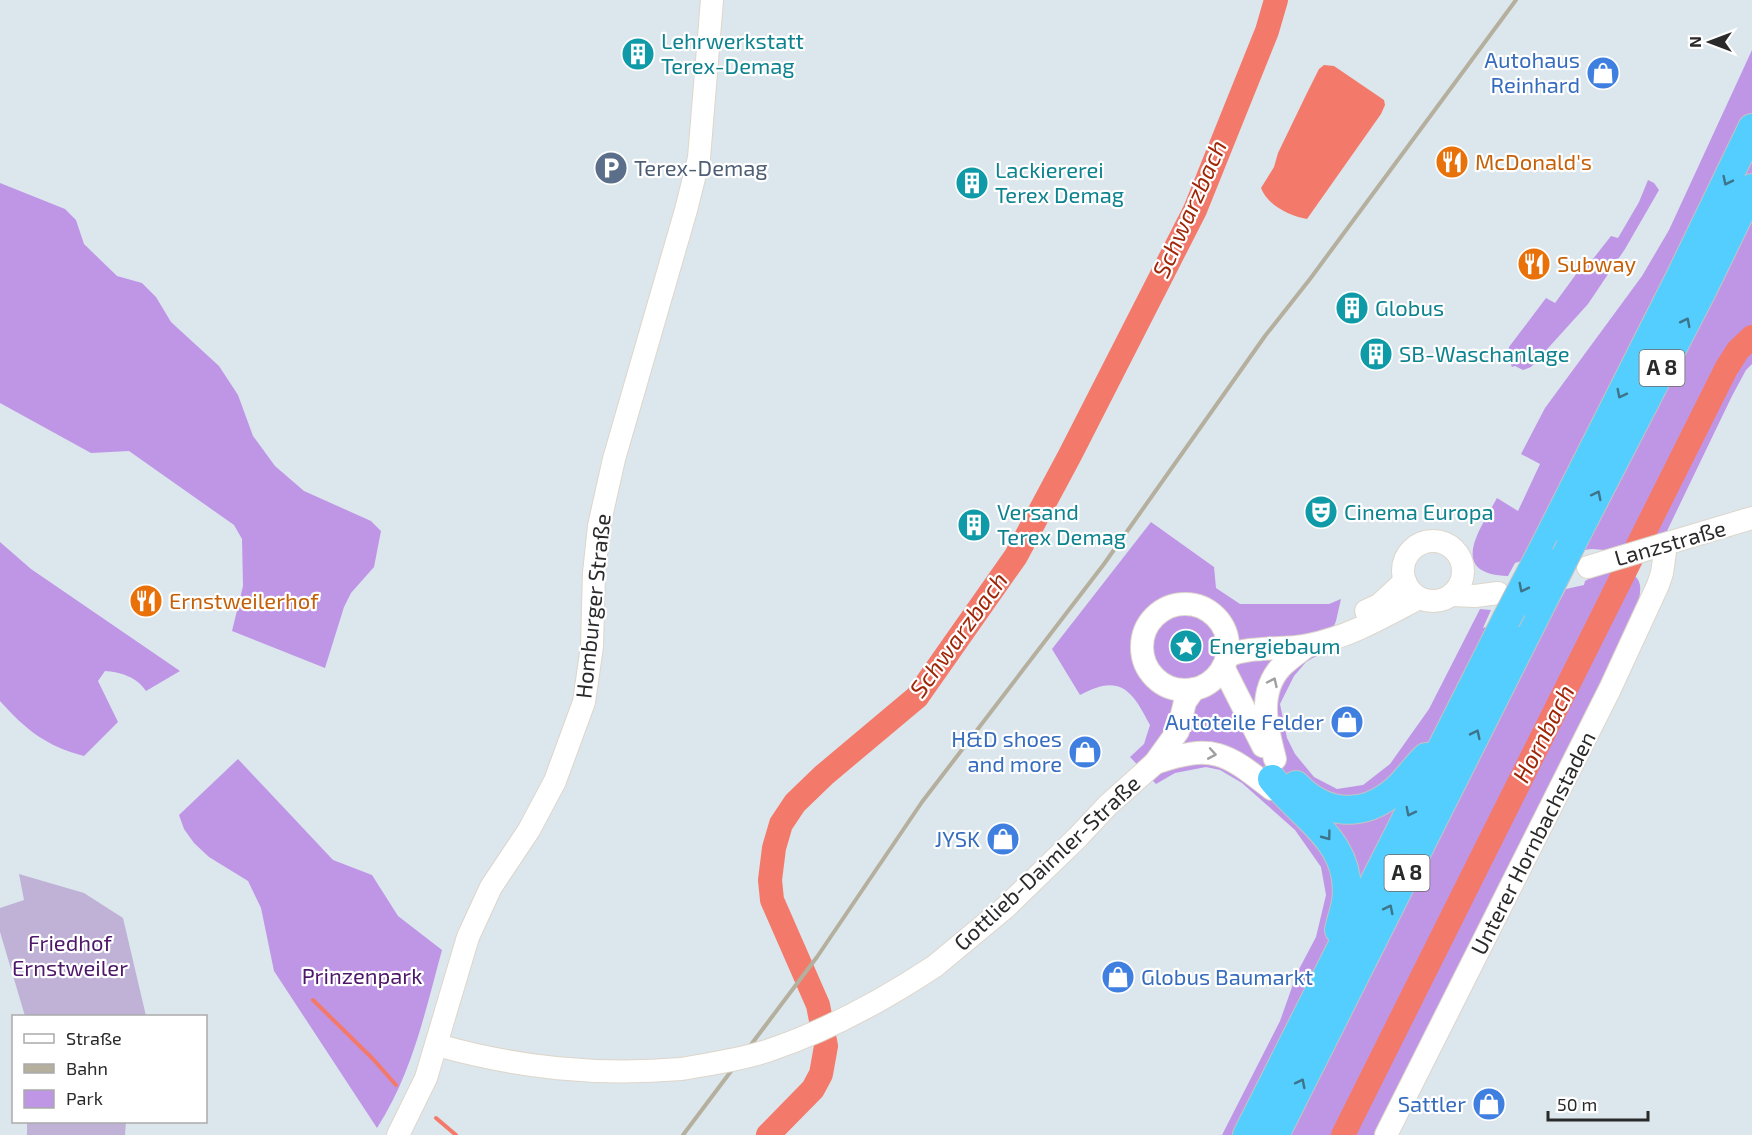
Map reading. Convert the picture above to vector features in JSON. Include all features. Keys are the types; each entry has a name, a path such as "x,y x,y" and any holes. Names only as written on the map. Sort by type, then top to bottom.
{"highway":[{"name":"A 8","path":"1247,1135 1682,275 1752,128"},
{"name":"A 8","path":"1275,1135 1538,610 1586,559 1702,291 1752,188"},
{"path":"1278,779 1318,803 1341,811 1355,811 1390,795 1423,759 1446,741"},
{"path":"1278,779 1326,833 1340,856 1345,874 1346,901 1329,970"}],"street":[{"name":"Homburger Straße","path":"399,1135 414,1106 437,1045 468,937 491,887 529,830 551,790 584,702 592,646 596,550 604,500 699,158 712,0"},
{"name":"Lanzstraße","path":"1586,559 1664,545 1752,518"},
{"path":"1452,595 1461,582 1462,566 1451,547 1438,542 1424,543 1414,548 1405,561 1403,571 1412,590 1436,601 1452,595 1475,596 1498,593 1480,584 1462,566"},
{"name":"Unterer Hornbachstaden","path":"1386,1135 1611,689 1658,585 1662,573 1664,545"},
{"path":"1412,590 1354,632 1307,646 1242,651 1213,674 1184,690 1165,685 1155,678 1143,658 1142,646 1148,624 1156,615 1176,605 1199,606 1209,612 1224,629 1237,635 1285,637 1327,629 1412,590"},
{"path":"1213,674 1228,646 1224,629"},
{"path":"1278,779 1265,720 1268,693 1280,668 1307,646"},
{"name":"Gottlieb-Daimler-Straße","path":"437,1045 508,1062 585,1071 681,1069 756,1054 798,1040 860,1012 935,966 1006,907 1108,805 1150,767 1178,731 1185,702 1213,674"},
{"path":"1213,674 1260,764 1278,779"},
{"name":"Gottlieb-Daimler-Straße","path":"1150,767 1166,743 1170,729 1171,704 1165,685"},
{"path":"1150,767 1182,754 1199,752 1222,755 1278,779"}],"green space":[{"path":"1752,50 1752,364 1746,370 1732,396 1667,531 1605,550 1592,549 1540,555 1515,563 1508,576 1489,573 1478,567 1473,558 1473,548 1483,523 1497,498 1518,511 1540,464 1521,454 1545,408 1642,276 1669,230"},
{"path":"1648,180 1654,183 1659,190 1625,249 1588,304 1531,367 1523,370 1512,367 1507,356 1509,347 1546,298 1555,303 1585,262 1589,264 1611,236 1618,238 1639,202"},
{"path":"0,183 65,209 76,220 84,244 117,276 142,283 156,297 171,322 219,366 238,395 253,436 275,466 304,491 371,521 381,531 374,567 351,593 344,607 325,668 232,631 243,586 242,539 234,525 129,451 91,453 0,403"},
{"path":"1151,522 1214,567 1216,588 1240,604 1329,604 1341,599 1336,621 1323,652 1306,662 1294,676 1280,704 1287,738 1295,754 1314,777 1337,789 1363,785 1390,764 1429,709 1480,609 1491,610 1483,628 1559,602 1566,589 1584,585 1585,581 1607,573 1631,574 1637,578 1640,585 1636,613 1374,1135 1222,1135 1280,1021 1297,973 1316,937 1326,895 1321,867 1295,830 1242,783 1220,770 1206,767 1175,773 1156,784 1130,757 1144,744 1150,725 1137,702 1130,694 1115,686 1105,685 1080,695 1052,649"},
{"path":"0,542 31,569 180,671 146,691 128,676 105,671 98,681 118,722 84,756 58,747 38,736 0,701"},
{"name":"Prinzenpark","path":"238,759 333,860 372,875 398,916 442,950 416,1042 400,1086 377,1128 274,971 261,908 248,881 209,857 194,843 184,829 179,815"},
{"name":"Friedhof Ernstweiler","path":"19,874 84,893 123,918 146,1015 25,1015 0,932 0,908 24,900"},
{"path":"27,1123 126,1123 125,1135 27,1135"}],"shaded area":[{"path":"1324,65 1334,66 1384,100 1385,105 1307,219 1274,205 1261,188 1274,167 1278,153 1319,69"}],"waterway":[{"name":"Schwarzbach","path":"768,1135 813,1089 821,1074 826,1046 818,1005 772,900 770,880 774,848 781,824 795,803 824,775 917,697 1016,556 1195,210 1267,31 1276,0"},
{"name":"Hornbach","path":"1343,1135 1726,369 1738,350 1752,337"},
{"path":"313,1000 396,1085"},
{"path":"436,1118 456,1135"}],"railway":[{"path":"683,1135 817,957 922,802 1104,564 1265,336 1310,279 1516,0"}],"place":[{"name":"Lehrwerkstatt Terex-Demag","path":"638,54"},
{"name":"Autohaus Reinhard","path":"1603,73"},
{"name":"McDonald's","path":"1452,162"},
{"name":"Terex-Demag","path":"611,168"},
{"name":"Lackiererei Terex Demag","path":"972,183"},
{"name":"Subway","path":"1534,264"},
{"name":"Globus","path":"1352,308"},
{"name":"SB-Waschanlage","path":"1376,354"},
{"name":"Cinema Europa","path":"1321,512"},
{"name":"Versand Terex Demag","path":"974,525"},
{"name":"Ernstweilerhof","path":"146,601"},
{"name":"Energiebaum","path":"1186,646"},
{"name":"Autoteile Felder","path":"1347,722"},
{"name":"H&D shoes and more","path":"1085,752"},
{"name":"JYSK","path":"1003,839"},
{"name":"Globus Baumarkt","path":"1118,977"},
{"name":"Sattler","path":"1489,1104"}]}
